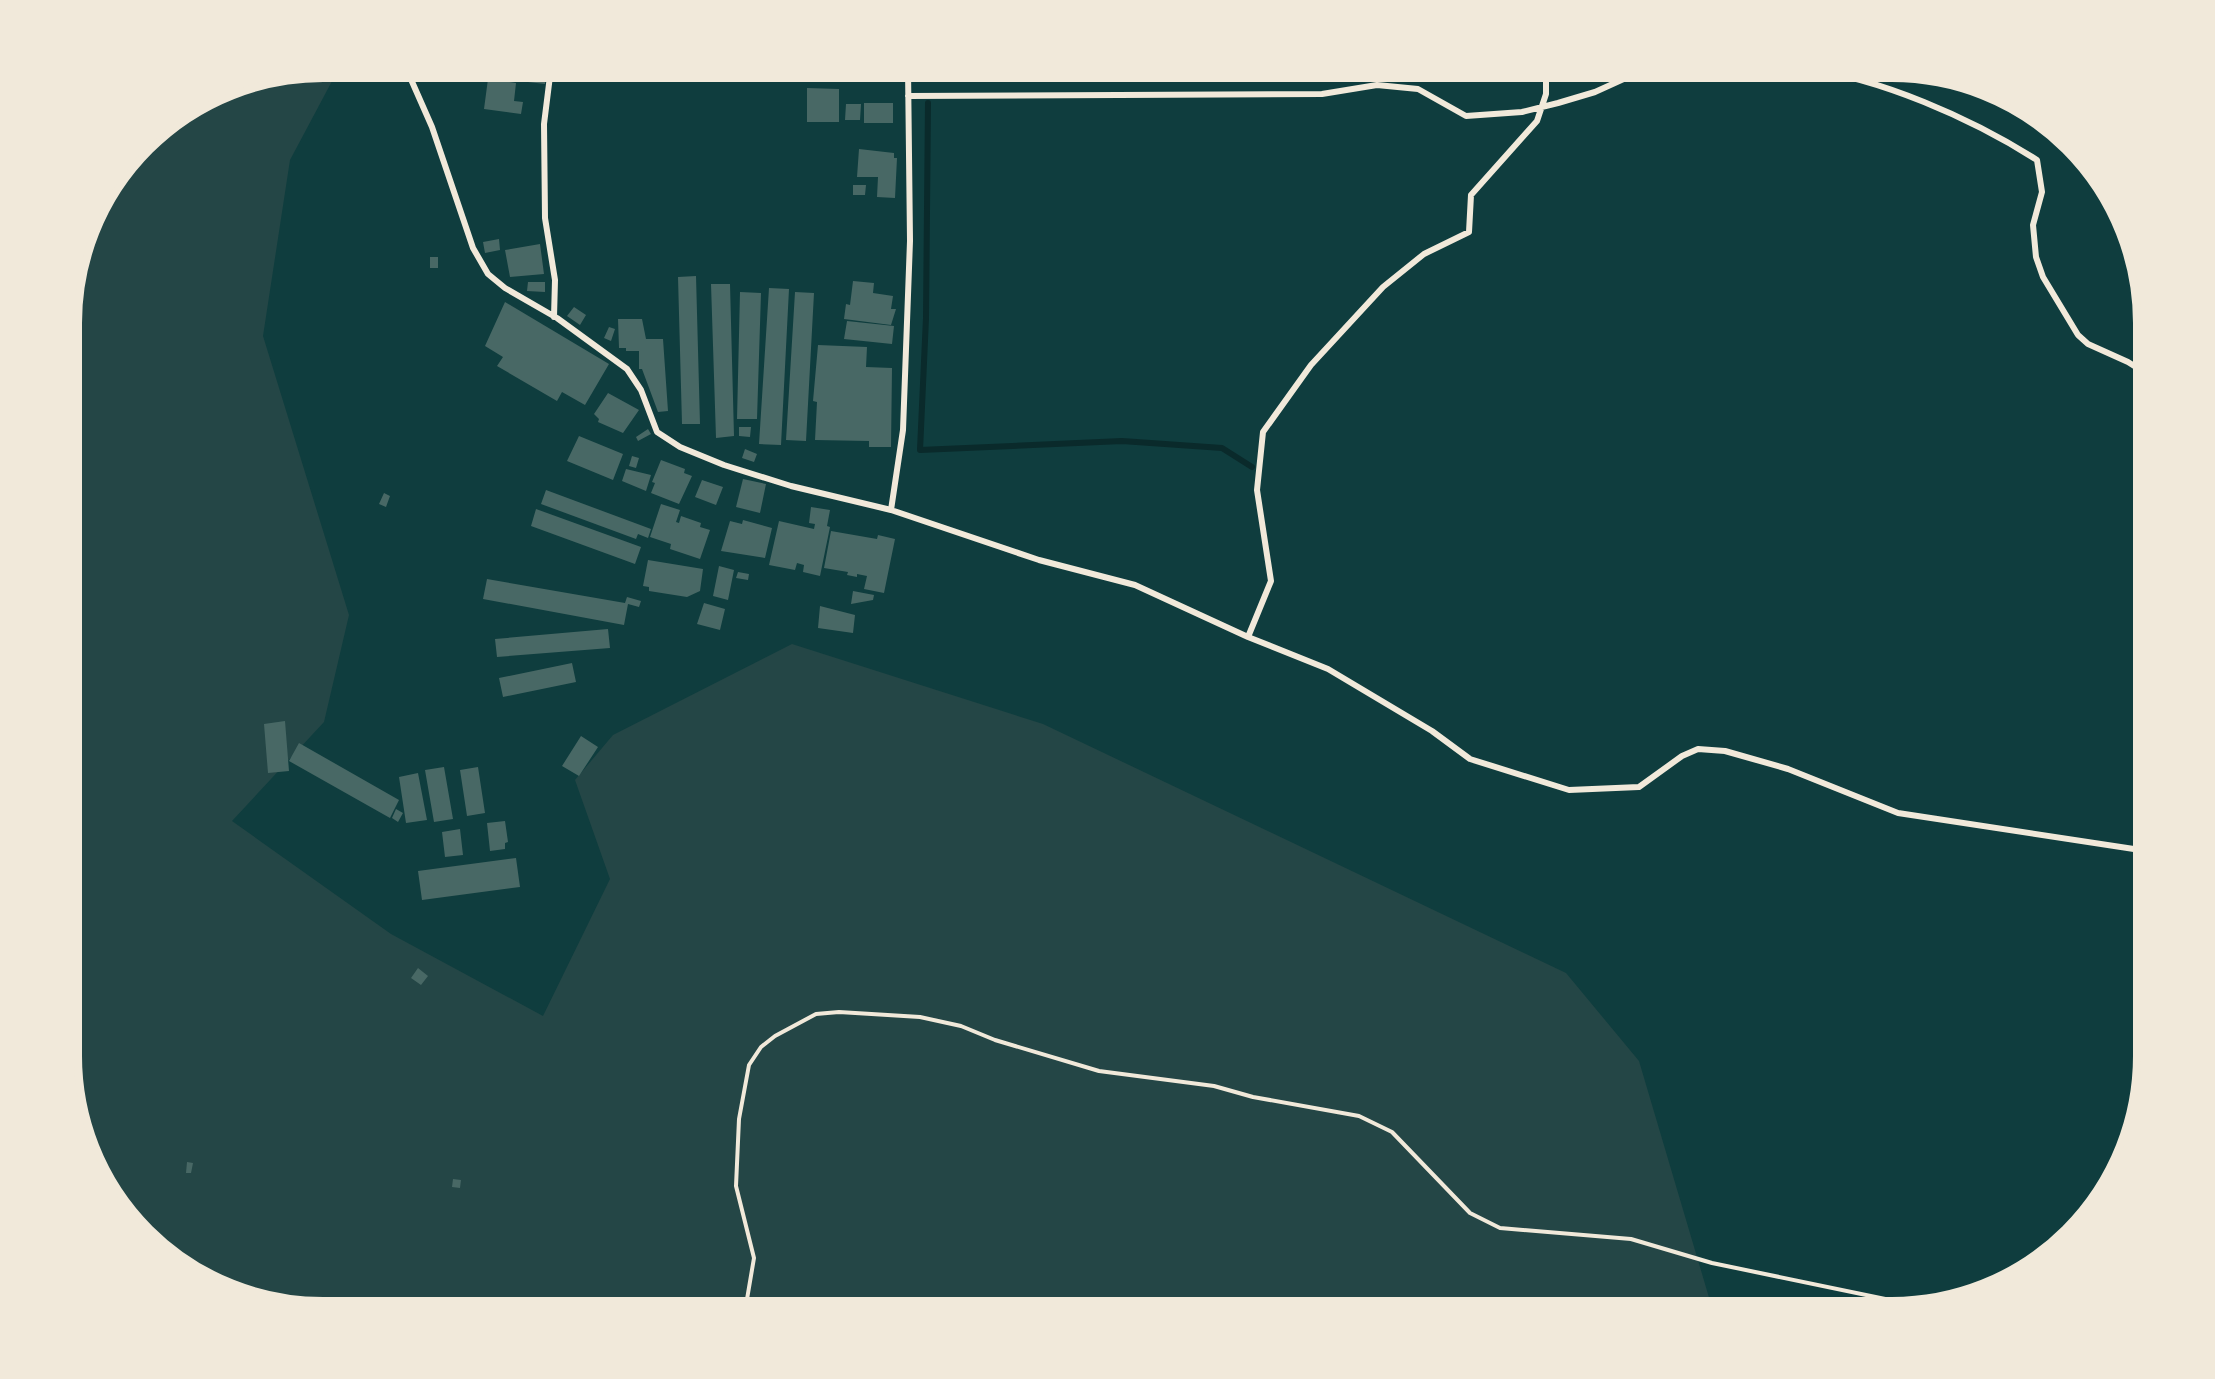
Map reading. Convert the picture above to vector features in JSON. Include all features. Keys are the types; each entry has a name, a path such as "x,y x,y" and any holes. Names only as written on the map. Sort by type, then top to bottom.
{"street":[{"path":"410,78 432,127 473,248 488,274 505,288 554,317 627,369 641,390 657,432 680,447 723,465 791,486 891,510 1039,560 1135,585 1248,638 1328,669 1432,730 1470,759 1569,790 1639,787 1682,756 1698,748 1725,751 1788,769 1898,813 2137,849"},
{"path":"550,78 544,124 545,218 555,280 554,317"},
{"path":"891,510 903,418 910,241 908,78"},
{"path":"1248,638 1271,580 1257,490 1263,432 1311,365 1383,287 1424,254 1468,232 1471,195 1537,121 1544,105 1545,78"},
{"path":"908,96 1322,94 1377,85 1418,89 1466,116 1522,111 1595,92 1626,78"},
{"path":"1848,78 1958,116 2037,160 2042,192 2033,225 2036,257 2043,277 2078,335 2088,344 2137,368"}],"path":[{"path":"747,1301 754,1258 736,1186 739,1119 749,1065 761,1047 775,1036 816,1014 839,1012 920,1017 960,1026 995,1040 1099,1071 1214,1086 1253,1097 1359,1116 1392,1132 1470,1212 1500,1228 1631,1239 1712,1263 1897,1301"}],"shaded area":[{"path":"334,78 290,160 263,336 349,615 324,722 232,821 391,934 543,1016 610,879 575,780 613,735 792,644 1043,724 1566,973 1639,1061 1710,1301 323,1301 291,1299 259,1293 214,1276 187,1260 161,1240 139,1218 119,1192 103,1165 91,1135 80,1088 78,1056 78,323 80,291 86,259 103,214 119,187 139,161 161,139 200,111 214,103 259,86 291,80"}],"building":[{"path":"529,78 546,78 545,84 528,82"},
{"path":"488,79 516,83 514,101 523,102 521,114 484,109"},
{"path":"807,88 839,89 839,122 807,122"},
{"path":"864,103 893,103 893,123 864,123"},
{"path":"846,104 861,104 860,120 845,120"},
{"path":"859,149 894,153 894,158 897,158 895,198 877,197 878,177 857,177"},
{"path":"853,185 866,185 865,195 853,195"},
{"path":"499,239 500,250 485,253 483,242"},
{"path":"540,244 544,274 510,277 505,250"},
{"path":"430,257 438,257 438,268 430,268"},
{"path":"696,276 700,424 682,424 678,277"},
{"path":"853,281 874,283 873,293 893,296 891,309 896,309 891,325 844,319 846,304 850,305"},
{"path":"528,282 545,282 545,292 527,291"},
{"path":"711,284 730,284 734,436 716,438"},
{"path":"769,288 789,289 781,445 759,444"},
{"path":"740,292 761,293 757,419 737,419"},
{"path":"795,292 814,293 806,441 786,440"},
{"path":"505,302 609,364 585,405 562,392 557,401 497,366 503,357 485,346"},
{"path":"574,307 586,315 580,325 567,316"},
{"path":"618,319 642,319 646,339 663,339 668,411 658,412 642,369 639,369 639,351 626,351 626,348 619,348"},
{"path":"847,321 894,326 892,344 844,339"},
{"path":"609,327 615,329 611,341 604,338"},
{"path":"818,345 867,347 866,367 892,368 891,447 869,447 869,441 815,440 817,402 813,401"},
{"path":"608,393 639,410 623,433 598,422 599,419 594,414"},
{"path":"739,427 751,427 750,437 739,436"},
{"path":"648,429 651,434 638,441 636,437"},
{"path":"579,436 623,454 613,480 567,461"},
{"path":"745,449 757,454 754,462 742,458"},
{"path":"632,456 639,458 636,468 629,466"},
{"path":"661,460 685,469 684,473 692,476 679,504 651,493 655,483 652,482"},
{"path":"626,469 651,475 646,491 622,481"},
{"path":"743,479 766,484 760,513 736,507"},
{"path":"702,480 723,487 716,505 695,497"},
{"path":"546,490 651,529 648,538 638,534 636,539 541,504"},
{"path":"384,493 390,496 386,507 379,504"},
{"path":"661,504 680,510 676,522 679,523 681,516 701,523 700,527 710,530 700,559 670,549 671,544 650,537"},
{"path":"811,507 830,510 827,526 830,527 820,576 803,572 804,565 797,563 795,570 769,565 779,521 814,529 815,524 809,523"},
{"path":"536,509 641,547 635,564 531,526"},
{"path":"743,520 772,528 765,558 721,551 730,521 742,524"},
{"path":"831,531 877,539 878,535 895,539 884,593 864,589 867,576 857,574 857,577 847,575 848,572 824,568"},
{"path":"648,560 703,569 700,591 687,597 649,591 649,587 643,586"},
{"path":"719,566 734,570 728,600 713,596"},
{"path":"738,572 749,574 748,580 736,578"},
{"path":"487,579 625,603 627,597 641,601 639,607 628,604 624,625 483,599"},
{"path":"853,591 874,595 873,600 851,604"},
{"path":"704,603 725,609 720,630 697,624"},
{"path":"820,606 855,615 853,633 818,628"},
{"path":"608,629 610,648 497,657 495,639"},
{"path":"572,663 576,682 503,697 499,678"},
{"path":"285,721 289,771 268,773 264,724"},
{"path":"581,736 598,747 579,776 562,766"},
{"path":"299,743 399,800 390,818 289,761"},
{"path":"444,767 453,819 434,822 425,770"},
{"path":"478,767 485,813 467,816 460,770"},
{"path":"418,773 427,820 406,823 399,777"},
{"path":"396,809 403,813 398,822 392,818"},
{"path":"505,821 508,842 505,843 505,849 490,851 487,823"},
{"path":"460,829 463,855 445,857 442,832"},
{"path":"516,858 520,887 422,900 418,871"},
{"path":"418,968 428,976 421,985 411,978"},
{"path":"187,1162 193,1163 191,1173 186,1173"},
{"path":"453,1179 461,1180 460,1188 452,1187"}],"waterway":[{"path":"928,103 926,318 920,450 1122,441 1222,448 1252,467"}]}
